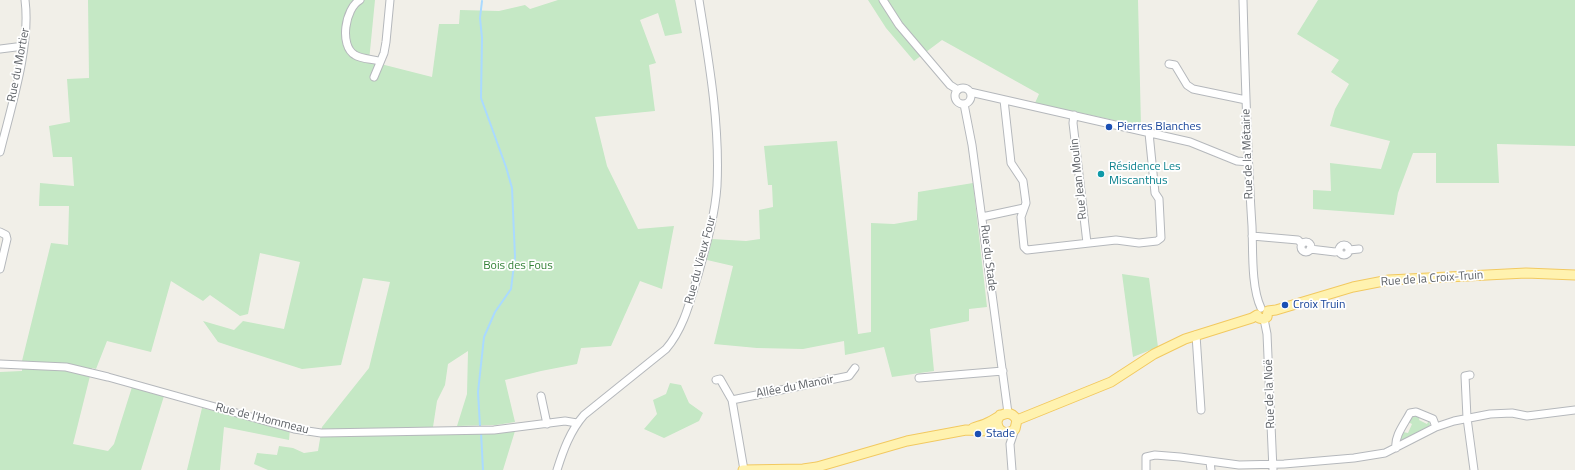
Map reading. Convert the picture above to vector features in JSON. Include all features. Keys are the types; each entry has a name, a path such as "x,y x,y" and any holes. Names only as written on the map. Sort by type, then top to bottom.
{"main road":[{"name":"Rue de la Croix-Truin","path":"1016,424 1111,382 1154,354 1196,334 1353,287 1389,280 1526,273 1575,275"},
{"path":"1001,430 997,421 1004,414"},
{"path":"744,470 783,470 817,467 907,441 966,430 987,424 1004,414 1012,414 1016,424 1012,432 1001,430 966,430"}],"street":[{"name":"Rue du Mortier","path":"0,152 24,46 27,22 25,0"},
{"path":"360,0 352,8 348,17 346,29 347,45 349,50 356,56 379,61"},
{"path":"374,77 379,61 384,53 390,0"},
{"name":"Rue du Vieux Four","path":"557,470 564,450 577,423 666,349 675,339 689,306 706,245 715,205 717,187 714,92 699,0"},
{"path":"883,0 899,25 950,85 958,90"},
{"name":"Rue de la Métairie","path":"1243,0 1252,236 1256,289 1262,313"},
{"path":"0,49 24,46"},
{"path":"1169,64 1174,65 1187,85 1193,89 1246,100"},
{"path":"970,92 970,100 964,104 959,103 956,99 955,94 958,90 964,88 970,92 1190,142 1237,161 1248,162"},
{"path":"1004,100 1011,163 1023,181 1026,203 1021,217 1024,247 1027,250 1116,240 1139,243 1157,241 1161,238 1159,199 1155,193 1149,132"},
{"name":"Rue du Stade","path":"964,104 972,145 1003,371 1004,414"},
{"name":"Rue Jean Moulin","path":"1074,115 1073,123 1086,244"},
{"path":"982,217 1024,208"},
{"path":"0,232 6,235 7,239 0,269"},
{"path":"1252,236 1298,240 1302,244 1306,242 1309,243 1310,249 1335,252 1339,251 1344,245 1347,246 1349,250 1359,249"},
{"name":"Rue de la Noë","path":"1262,313 1267,334 1273,466"},
{"path":"1196,334 1201,410"},
{"name":"Rue de l'Hommeau","path":"0,364 66,367 108,377 294,429 321,432 494,430 565,421 577,423"},
{"name":"Allée du Manoir","path":"732,400 849,376 855,368"},
{"path":"919,378 1003,371"},
{"path":"1470,375 1465,376 1466,418 1474,470"},
{"path":"716,380 720,379 732,400 744,470"},
{"path":"541,396 547,424"},
{"path":"1146,470 1146,457 1155,455 1199,459 1210,462 1239,465 1273,466 1354,458 1375,455 1396,448 1436,427 1466,418 1490,414 1512,413 1527,416 1575,410"},
{"path":"1396,448 1399,433 1410,413 1416,412 1433,419 1436,427"},
{"path":"1012,470 1010,444 1016,424"},
{"path":"1001,430 1010,444"},
{"path":"1210,462 1211,470"}],"green space":[{"name":"Bois des Fous","path":"88,0 375,0 369,61 432,77 439,24 459,24 460,10 499,11 525,5 530,9 558,0 675,0 682,33 665,36 658,13 640,20 656,63 649,65 655,111 595,117 607,166 638,229 674,226 662,289 640,281 611,346 581,348 577,364 505,380 515,422 496,425 457,426 467,394 468,351 448,364 445,385 437,401 433,434 515,431 503,470 268,470 254,464 257,453 277,455 279,446 293,448 304,453 318,451 322,427 369,368 390,282 363,278 341,365 302,369 218,342 203,321 234,330 243,321 284,329 300,262 260,253 248,314 240,316 210,295 203,301 171,281 151,352 107,341 96,369 92,368 73,444 108,451 114,444 132,387 164,396 141,470 0,470 0,372 22,371 22,361 51,243 68,245 69,206 39,206 40,183 74,186 72,157 53,157 49,126 70,122 67,79 89,78"},
{"path":"868,0 1138,0 1141,126 1035,103 1039,94 942,40 914,61 886,28"},
{"path":"1318,0 1575,0 1575,146 1497,144 1499,183 1436,183 1436,153 1413,153 1398,193 1394,215 1313,209 1313,190 1331,191 1330,163 1381,169 1390,141 1330,126 1335,109 1349,84 1331,72 1339,60 1297,34"},
{"path":"837,141 858,334 871,332 871,223 894,224 917,220 918,192 973,183 987,307 969,309 969,321 930,329 934,371 892,377 884,347 845,355 844,341 803,349 757,348 714,344 733,266 707,260 712,239 746,241 760,239 759,210 773,207 772,185 768,185 764,146"},
{"path":"1122,274 1149,278 1158,347 1133,357"},
{"path":"670,383 681,385 689,403 703,413 699,421 664,438 644,429 657,414 653,400 666,394"},
{"path":"202,408 290,429 289,440 224,427 220,470 187,470"},
{"path":"1412,416 1420,416 1419,420 1427,424 1429,420 1430,425 1402,442 1400,441 1403,432 1408,433 1412,424 1408,422"}],"waterway":[{"path":"480,426 478,392 484,337 495,312 511,289 515,257 512,188 481,98 482,38 480,18 482,1"},
{"path":"481,432 483,470"}],"place":[{"name":"Pierres Blanches","path":"1109,127"},
{"name":"Résidence Les Miscanthus","path":"1101,174"},
{"name":"Croix Truin","path":"1285,305"},
{"name":"Stade","path":"978,434"}]}
